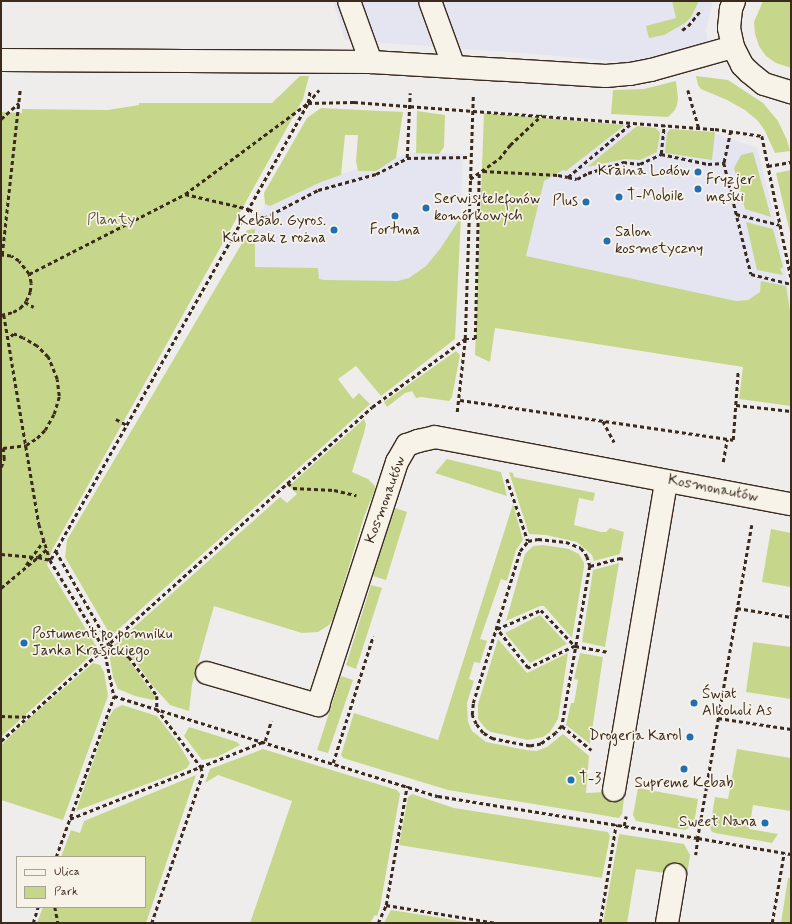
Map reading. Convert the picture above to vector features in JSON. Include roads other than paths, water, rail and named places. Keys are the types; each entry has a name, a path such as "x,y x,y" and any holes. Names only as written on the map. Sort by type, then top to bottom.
{"street":[{"path":"349,1 371,62"},
{"path":"430,1 454,66"},
{"path":"734,1 729,28 733,47 749,72 764,84 788,96"},
{"path":"1,60 371,62 606,76 651,70 733,47"},
{"name":"Kosmonautów","path":"207,673 318,705 397,462 407,445 435,437 791,504"},
{"path":"614,790 666,480"},
{"path":"667,923 675,875"}],"place":[{"name":"Kraina Lodów","path":"698,172"},
{"name":"Fryzjer męski","path":"698,189"},
{"name":"T-Mobile","path":"619,197"},
{"name":"Plus","path":"586,202"},
{"name":"Serwis telefonów komórkowych","path":"426,208"},
{"name":"Fortuna","path":"395,216"},
{"name":"Kebab. Gyros. Kurczak z rożna","path":"334,230"},
{"name":"Salon kosmetyczny","path":"607,241"},
{"name":"Postument po pomniku Janka Krasickiego","path":"24,643"},
{"name":"Świat Alkoholi As","path":"694,703"},
{"name":"Drogeria Karol","path":"690,737"},
{"name":"Supreme Kebab","path":"684,769"},
{"name":"T-3","path":"571,780"},
{"name":"Sweet Nana","path":"765,823"}],"park label":[{"name":"Planty","path":"111,221"}]}
